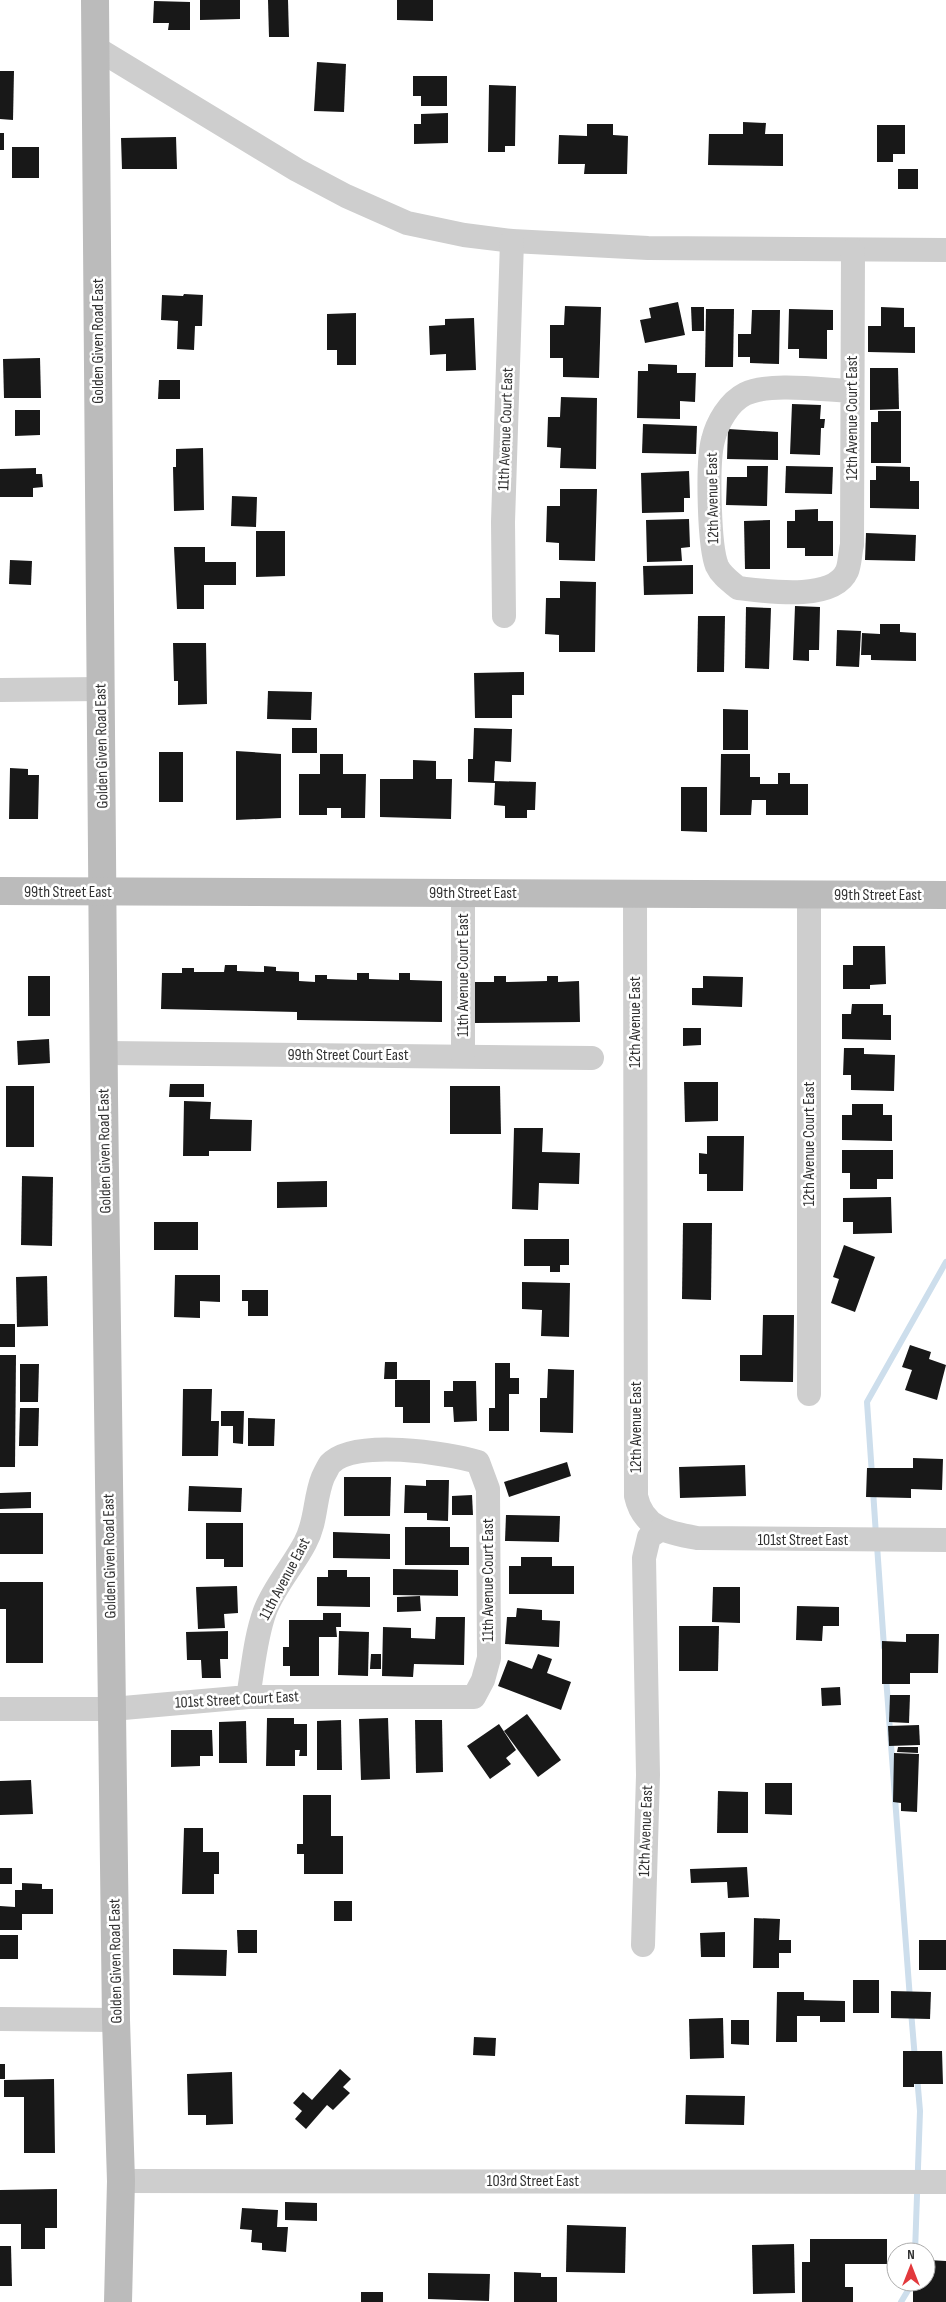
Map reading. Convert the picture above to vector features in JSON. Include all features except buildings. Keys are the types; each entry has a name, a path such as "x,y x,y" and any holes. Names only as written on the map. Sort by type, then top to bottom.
{"street":[{"name":"Golden Given Road East","path":"95,0 112,1709 116,2020 121,2181 118,2302"},
{"path":"96,48 296,170 346,196 407,222 464,235 512,241 648,248 946,250"},
{"name":"11th Avenue Court East","path":"504,616 503,522 512,241"},
{"name":"12th Avenue Court East","path":"722,573 738,588 774,592 815,591 831,586 847,572 852,544 853,250"},
{"name":"12th Avenue East","path":"722,573 718,567 712,545 712,440 721,419 745,394 782,388 852,391"},
{"path":"0,690 102,689"},
{"name":"99th Street East","path":"0,891 946,895"},
{"name":"11th Avenue Court East","path":"463,1056 464,893"},
{"name":"12th Avenue East","path":"635,894 636,1496 642,1512 660,1530 649,1537 644,1558 648,1776 643,1945"},
{"name":"12th Avenue Court East","path":"809,895 809,1394"},
{"name":"99th Street Court East","path":"105,1054 592,1058"},
{"name":"11th Avenue Court East","path":"331,1464 345,1456 362,1451 388,1450 450,1454 478,1462 488,1489 489,1658 483,1680 474,1697"},
{"name":"11th Avenue East","path":"248,1697 260,1628 266,1610 306,1541 315,1520 319,1490 331,1464"},
{"name":"101st Street East","path":"660,1530 696,1538 722,1540 946,1540"},
{"name":"101st Street Court East","path":"0,1709 112,1709 248,1697 474,1697"},
{"path":"0,2019 116,2020"},
{"name":"103rd Street East","path":"121,2181 946,2182"}],"waterway":[{"path":"872,1475 867,1402 946,1262"},
{"path":"873,1490 876,1535"},
{"path":"877,1545 884,1647"},
{"path":"886,1677 910,1999"},
{"path":"911,2011 915,2059"},
{"path":"915,2242 920,2111 917,2076"},
{"path":"901,2302 907,2292"}]}
